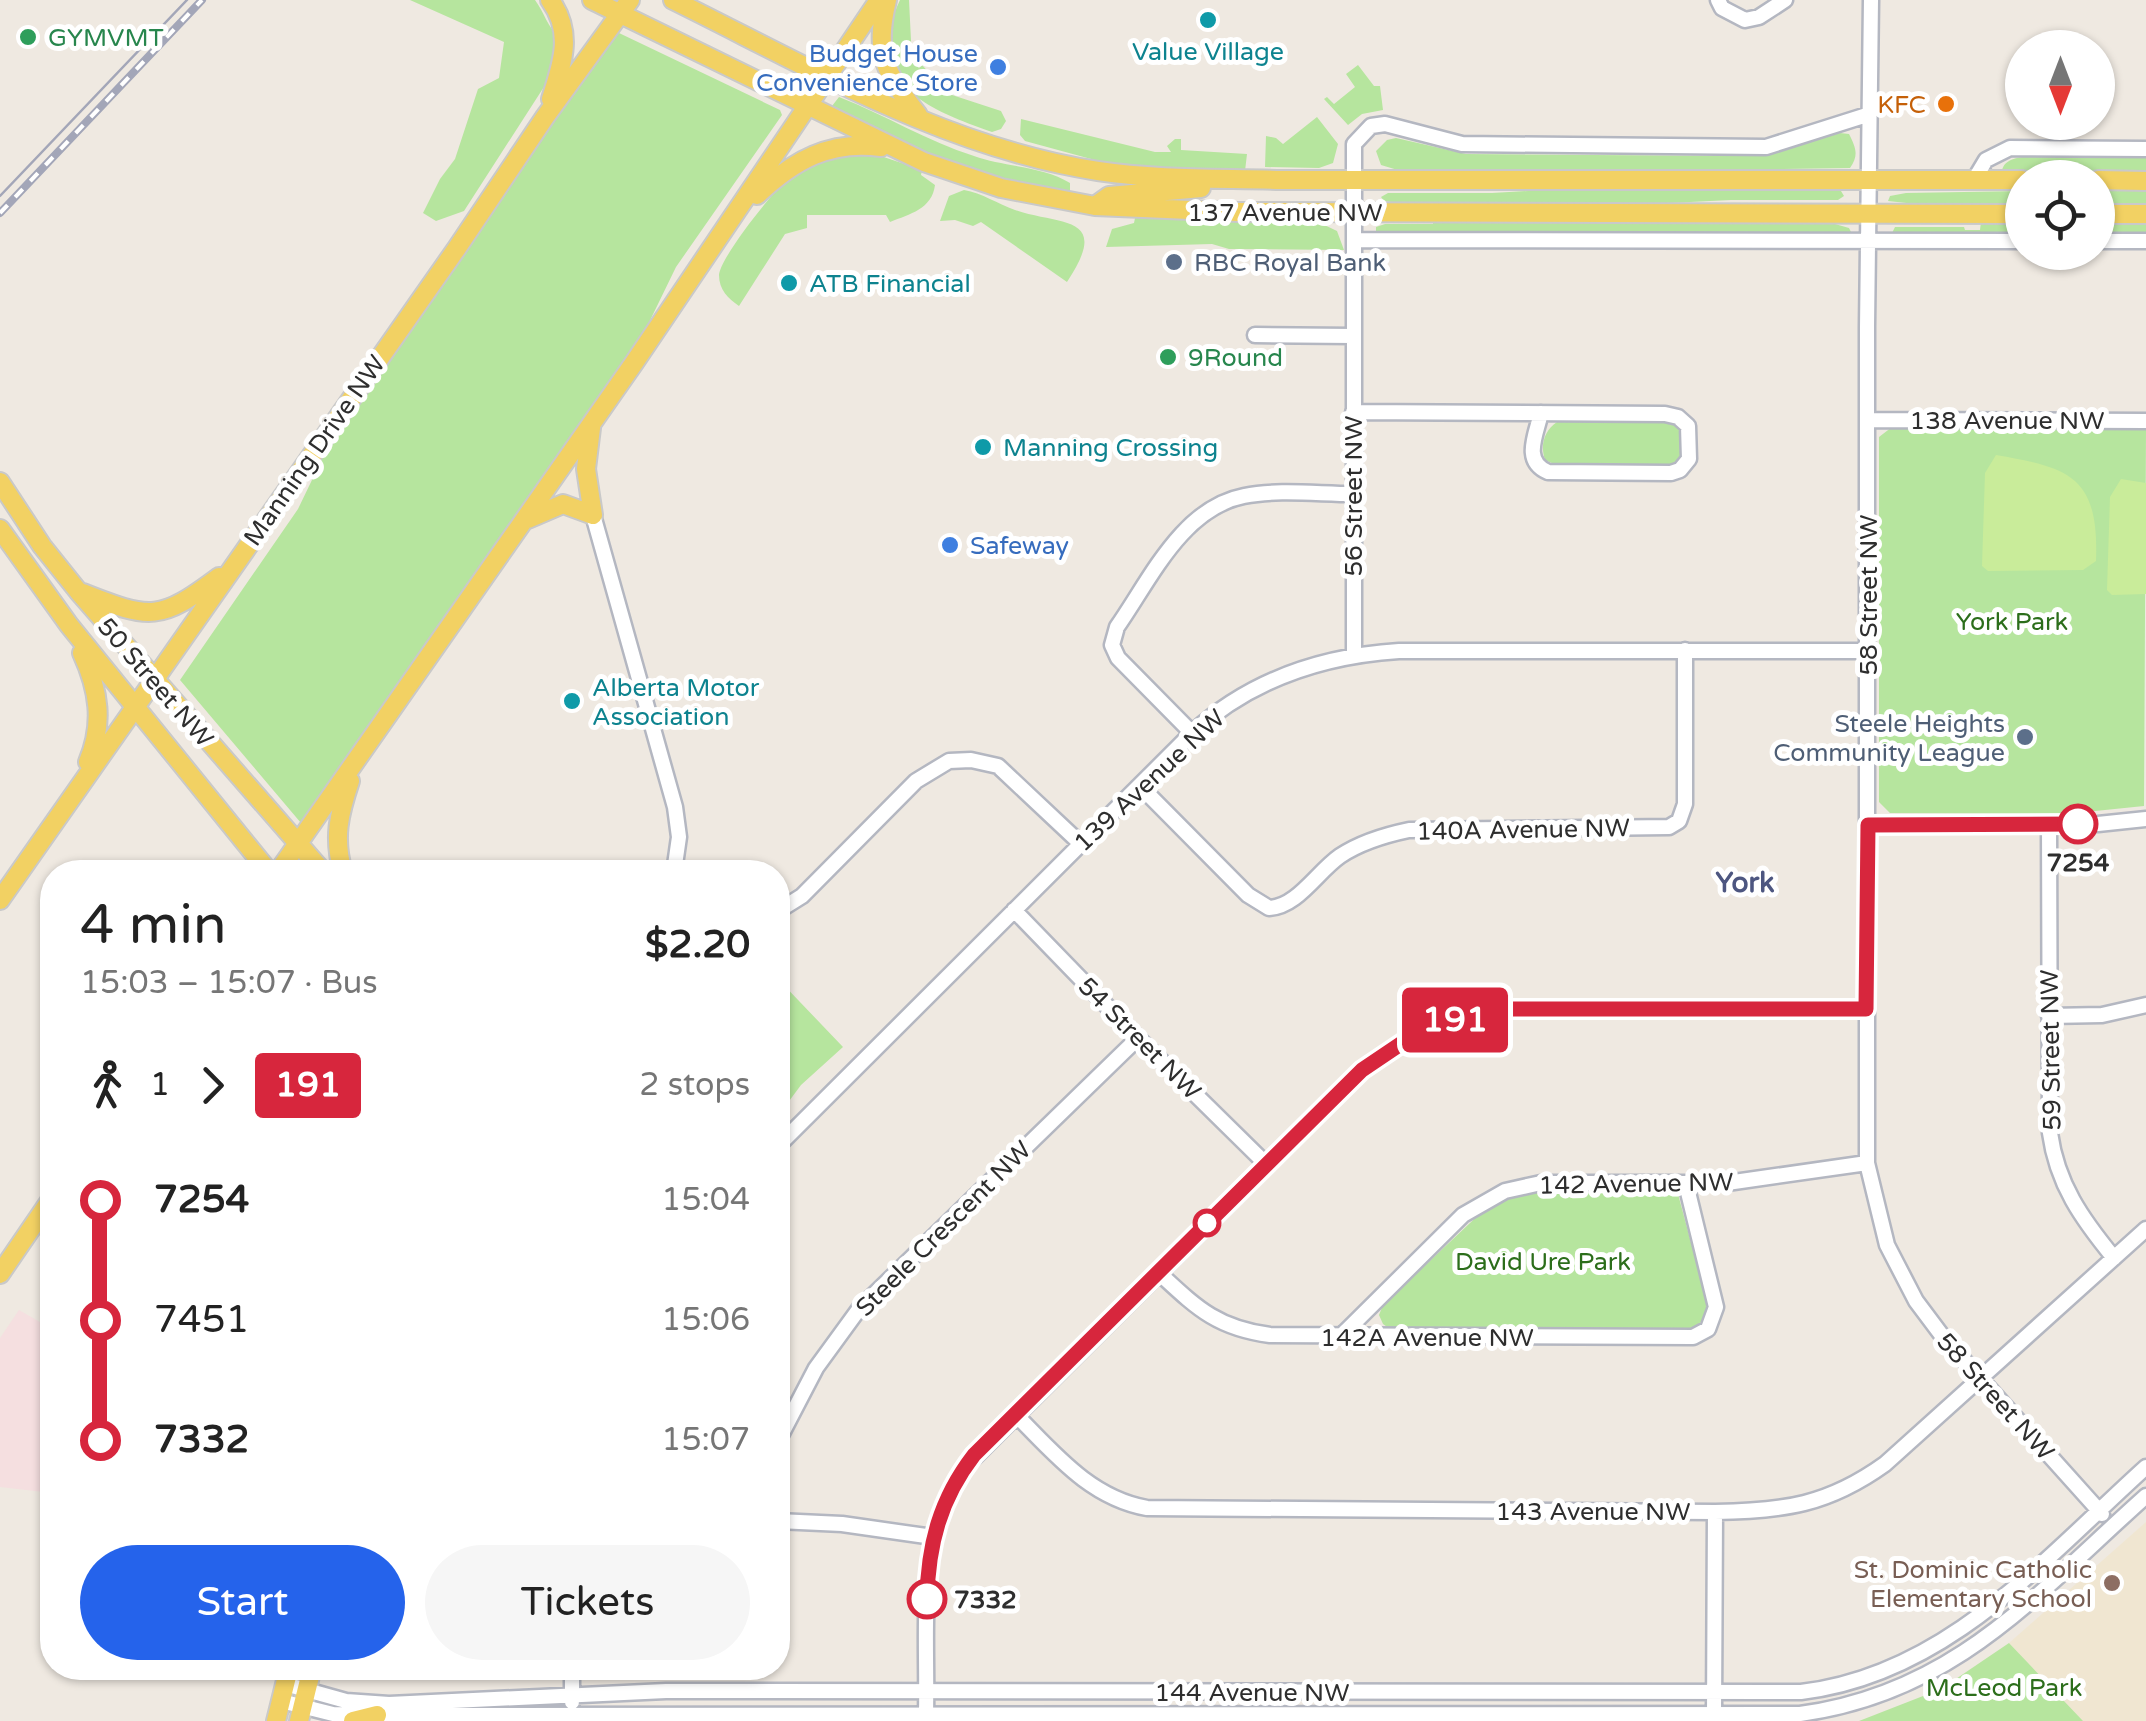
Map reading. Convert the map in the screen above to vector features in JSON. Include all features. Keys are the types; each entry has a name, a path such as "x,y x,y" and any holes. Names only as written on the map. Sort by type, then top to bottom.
{"main road":[{"path":"545,117 565,48 561,20 550,0"},
{"name":"137 Avenue NW","path":"592,0 624,7 896,150 1001,188 1095,206 1145,211 2005,214"},
{"name":"137 Avenue NW","path":"673,0 922,120 1004,151 1095,171 1282,180 2005,180"},
{"path":"287,860 592,423 879,0"},
{"path":"887,0 881,26 884,65 922,120"},
{"name":"Manning Drive NW","path":"0,900 624,7"},
{"path":"732,218 799,160 861,144 896,150"},
{"path":"1095,171 1095,206"},
{"path":"1095,206 1110,196 1282,180"},
{"path":"2115,180 2146,181"},
{"path":"2115,214 2146,214"},
{"path":"523,522 563,504 592,515 586,469 592,423"},
{"name":"50 Street NW","path":"0,482 42,546 78,591 313,860"},
{"name":"50 Street NW","path":"0,529 69,625 259,860"},
{"path":"78,591 125,610 154,614 179,605 232,568"},
{"path":"69,625 90,670 99,709 95,745 75,793"},
{"path":"339,860 336,824 356,762"},
{"path":"0,1274 40,1216"},
{"path":"303,1706 309,1680"},
{"path":"276,1721 285,1684"},
{"path":"352,1721 377,1715"}],"street":[{"path":"1720,4 1745,20 1759,17 1785,0"},
{"name":"58 Street NW","path":"1871,0 1867,1163 1880,1223 1904,1280 1932,1324 2112,1526"},
{"name":"137 Avenue NW","path":"1355,180 1354,144 1371,126 1385,124 1462,144 1766,147 1870,114"},
{"path":"1974,180 1986,160 2010,148 2146,149"},
{"name":"56 Street NW","path":"1354,656 1355,180"},
{"name":"137 Avenue NW","path":"1355,240 2005,241"},
{"path":"2115,241 2146,241"},
{"path":"1255,336 1354,336"},
{"path":"1353,412 1541,413 1672,414 1688,426 1689,459 1680,470 1666,473 1548,472 1536,465 1532,454 1541,413"},
{"name":"138 Avenue NW","path":"1868,420 2146,421"},
{"path":"1192,734 1122,662 1112,645 1118,627 1178,539 1208,510 1253,494 1353,494"},
{"path":"592,515 675,807 679,837 676,860"},
{"name":"139 Avenue NW","path":"790,1133 1192,734 1214,714 1260,686 1302,668 1399,650 1868,650"},
{"name":"140A Avenue NW","path":"1140,786 1248,895 1269,908 1289,902 1350,850 1409,830 1663,828 1679,821 1685,804 1685,650"},
{"path":"790,904 916,781 940,765 959,760 998,766 1081,844"},
{"path":"1868,825 2098,824 2146,818"},
{"name":"59 Street NW","path":"2049,824 2049,1121 2056,1166 2075,1208 2114,1258"},
{"name":"54 Street NW","path":"1014,910 1266,1164"},
{"path":"2049,1016 2102,1015 2146,1005"},
{"path":"926,1714 927,1577 932,1537 946,1500 966,1466 1377,1058 1434,1027 1479,1013 1528,1008 1866,1009"},
{"name":"Steele Crescent NW","path":"790,1418 816,1368 859,1309 1138,1038"},
{"name":"142 Avenue NW","path":"1341,1336 1463,1215 1489,1197 1517,1187 1740,1182 1867,1163"},
{"name":"142A Avenue NW","path":"1158,1272 1225,1326 1270,1335 1688,1338 1712,1324 1715,1298 1686,1184"},
{"path":"2114,1258 2146,1229"},
{"name":"143 Avenue NW","path":"1015,1414 1084,1481 1108,1496 1147,1508 1715,1512 1787,1508 1838,1494 1886,1464 2114,1258"},
{"name":"144 Avenue NW","path":"303,1706 346,1700 389,1704 666,1691 1813,1690 1868,1678 1905,1663 1970,1624 2146,1467"},
{"name":"144 Avenue NW","path":"285,1684 303,1706 332,1714 377,1715 1777,1715 1825,1710 1878,1696 1927,1676 1990,1637 2146,1496"},
{"path":"1714,1714 1715,1512"},
{"path":"790,1522 842,1524 932,1537"},
{"path":"572,1680 572,1714"},
{"path":"1032,1692 1032,1718"},
{"path":"1274,1692 1274,1718"}],"shaded area":[{"path":"19,1310 40,1322 40,1492 0,1487 0,1338"},
{"name":"St. Dominic Catholic Elementary School","path":"2146,1522 2146,1721 2083,1721 2009,1643"}],"green space":[{"path":"410,0 535,0 559,37 551,76 464,211 436,221 423,213 455,159 478,89 499,78 504,42"},
{"path":"900,0 909,0 912,61 919,68 922,65 949,94 1001,111 1006,121 1001,129 992,132 945,113 907,89 895,72 889,52 890,29"},
{"path":"619,33 780,110 782,115 676,267 640,341 319,803 301,823 180,680 298,509 324,455 593,63"},
{"path":"1358,65 1374,86 1380,86 1383,110 1362,114 1348,125 1324,99 1327,97 1334,104 1355,87 1346,74"},
{"path":"839,97 957,150 1059,177 1070,183 1070,190 1067,193 1006,180 948,160 835,110 832,106"},
{"path":"1317,117 1338,144 1333,163 1319,168 1265,167 1266,136 1283,144"},
{"path":"1021,119 1155,152 1171,152 1167,146 1181,139 1181,150 1247,154 1245,171 1113,165 1025,141 1020,135"},
{"path":"1840,133 1849,134 1855,147 1850,168 1782,172 1401,171 1381,165 1376,151 1387,140 1396,138 1466,154 1736,156 1778,152"},
{"path":"872,153 922,170 921,175 935,185 930,200 890,222 886,215 807,215 807,228 785,234 739,306 728,297 719,275 729,252 789,177 824,160"},
{"path":"2146,156 2146,174 2115,173 2115,160 2012,160"},
{"path":"1826,188 1841,191 1844,196 1838,200 1629,205 1412,205 1384,201 1381,197 1388,193"},
{"path":"2115,188 2146,189 2146,207 2115,207"},
{"path":"964,190 1015,210 1075,226 1084,244 1067,282 981,222 973,226 955,220 940,221 949,196"},
{"path":"2005,191 2005,206 1934,206 1888,201 1890,196"},
{"path":"1135,218 1314,220 1337,231 1344,250 1229,249 1212,244 1106,247 1112,229 1134,223"},
{"path":"1828,222 1851,232 1376,233 1376,227 1385,224"},
{"path":"1981,222 2005,223 2005,234 1892,233 1895,227 1980,230"},
{"path":"2115,223 2146,223 2146,235 2115,235"},
{"path":"1557,422 1677,424 1681,455 1674,464 1554,464 1545,460 1543,444"},
{"name":"York Park","path":"1892,427 2146,429 2144,806 2066,814 1890,813 1879,802 1879,437"},
{"path":"1996,455 2044,465 2075,481 2092,511 2096,561 2083,570 1988,571 1982,566 1985,473"},
{"path":"2121,479 2146,483 2146,594 2112,595 2107,590 2110,497"},
{"path":"790,992 843,1047 790,1100"},
{"name":"David Ure Park","path":"1534,1192 1678,1194 1707,1302 1704,1320 1691,1329 1390,1329 1383,1324 1379,1315 1383,1305 1487,1207"},
{"name":"McLeod Park","path":"2009,1643 2083,1721 1859,1721 1941,1689"}],"tram line":[{"path":"0,196 187,0"}],"railway":[{"path":"0,213 202,0"}],"bus line":[{"name":"191","path":"927,1599 932,1537 952,1488 974,1455 1377,1058 1434,1027 1479,1013 1511,1009 1866,1009 1868,825 2078,824"}],"place":[{"name":"Value Village","path":"1208,20"},
{"name":"GYMVMT","path":"28,37"},
{"name":"Budget House Convenience Store","path":"998,67"},
{"name":"KFC","path":"1946,104"},
{"name":"RBC Royal Bank","path":"1174,262"},
{"name":"ATB Financial","path":"789,283"},
{"name":"9Round","path":"1168,357"},
{"name":"Manning Crossing","path":"983,447"},
{"name":"Safeway","path":"950,545"},
{"name":"Alberta Motor Association","path":"572,701"},
{"name":"Steele Heights Community League","path":"2025,737"},
{"name":"7254","path":"2078,824"},
{"name":"St. Dominic Catholic Elementary School","path":"2112,1583"},
{"name":"7332","path":"927,1599"}],"district":[{"name":"York","path":"1745,882"}]}
